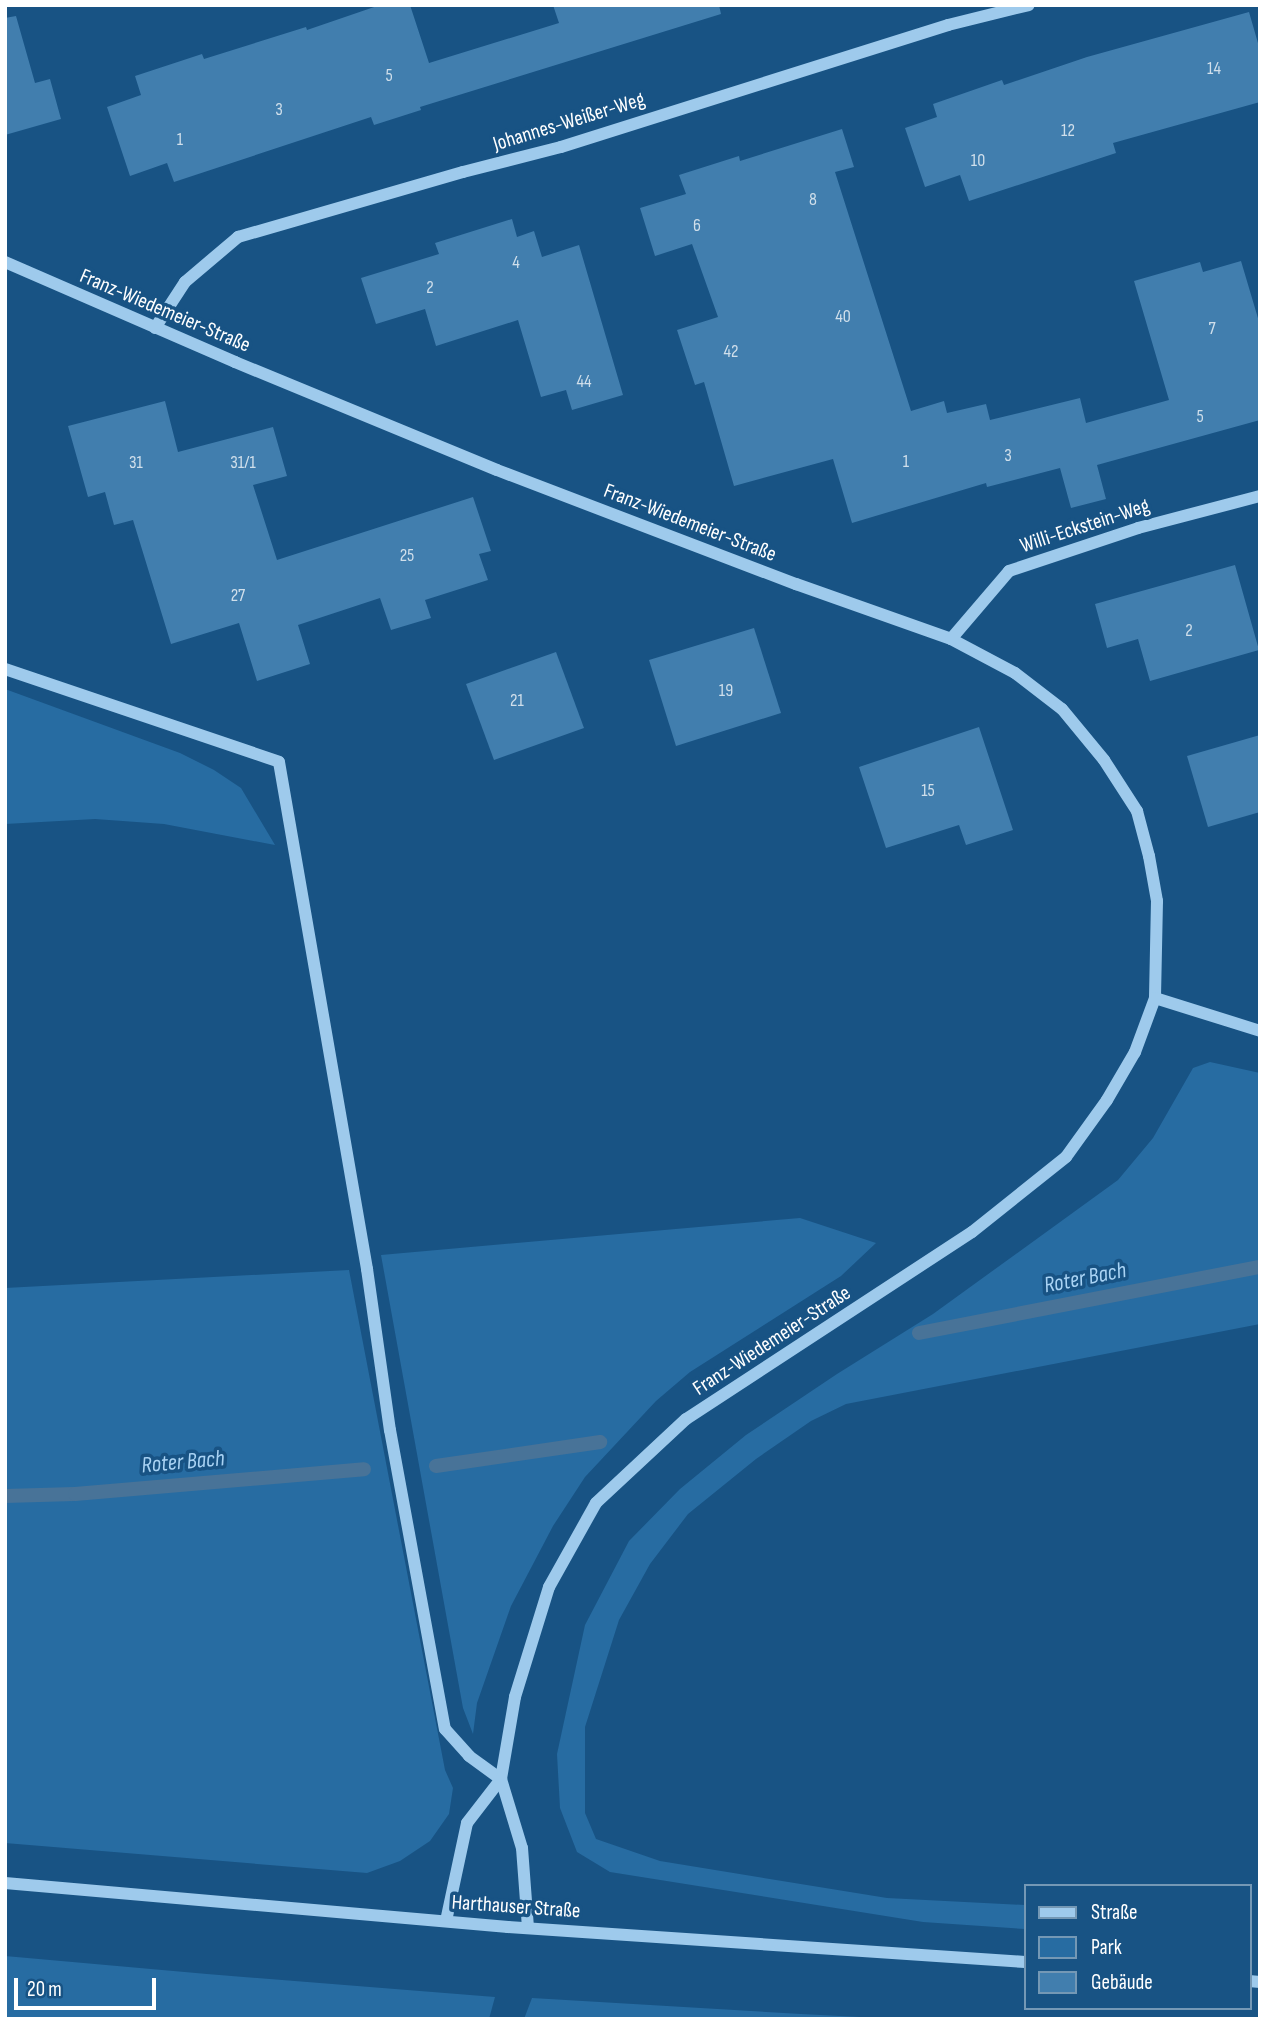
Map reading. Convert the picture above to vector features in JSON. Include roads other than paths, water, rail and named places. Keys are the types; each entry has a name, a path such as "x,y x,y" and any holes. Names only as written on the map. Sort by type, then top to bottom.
{"street":[{"name":"Johannes-Weißer-Weg","path":"155,328 185,282 238,237 463,172 561,147 948,25 1029,5"},
{"name":"Franz-Wiedemeier-Straße","path":"5,262 155,328 523,480 796,584 951,639 1015,673 1062,709 1104,760 1137,811 1157,901 1156,998 1135,1052 1107,1100 1066,1157 972,1232 686,1419 596,1503 549,1587 516,1697 501,1779 522,1848 528,1927"},
{"name":"Willi-Eckstein-Weg","path":"951,639 1009,571 1138,528 1260,496"},
{"path":"5,669 279,762 367,1269 390,1430 445,1729 468,1756 501,1779"},
{"path":"1156,998 1260,1031"},
{"name":"Franz-Wiedemeier-Straße","path":"446,1922 467,1823 501,1779"},
{"name":"Harthauser Straße","path":"5,1883 446,1922 1024,1962"}],"waterway":[{"name":"Roter Bach","path":"919,1333 1260,1267"},
{"name":"Roter Bach","path":"436,1466 600,1442"},
{"name":"Roter Bach","path":"5,1496 75,1494 364,1469"}]}
